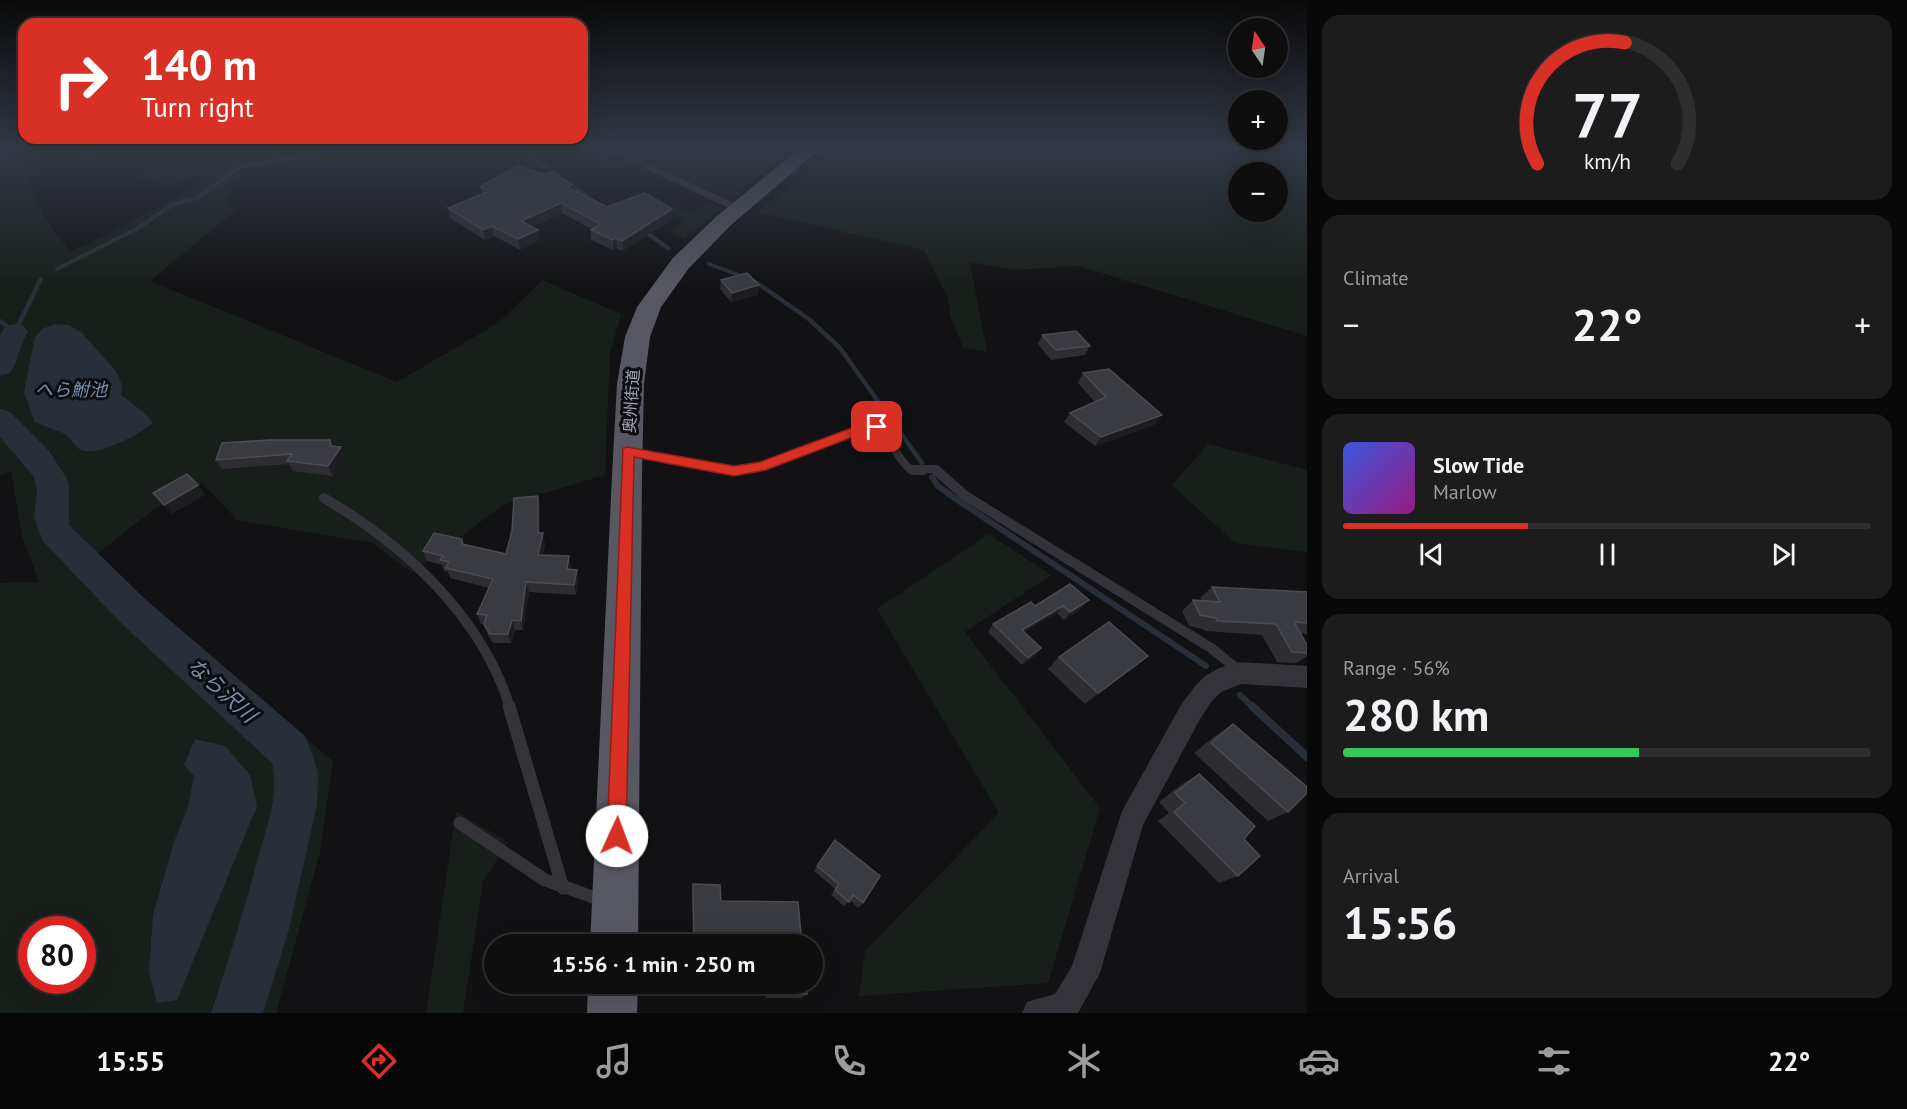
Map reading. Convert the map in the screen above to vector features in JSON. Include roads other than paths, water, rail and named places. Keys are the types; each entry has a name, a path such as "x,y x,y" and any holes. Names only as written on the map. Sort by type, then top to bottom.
{"highway":[{"name":"奥州街道","path":"614,934 627,452 632,372 637,337 648,309 661,288 716,228 757,193"},
{"path":"612,1013 613,994"}],"street":[{"path":"707,193 739,208"},
{"path":"1059,1011 1085,973 1131,820 1190,713 1203,694 1220,680 1241,673 1307,677"}],"lane":[{"path":"627,452 734,471 761,467 870,425 877,427 884,431 907,467 915,471 934,468 941,472 957,490 1211,648 1241,673"},
{"path":"324,498 374,529 404,554 462,617 486,651 502,682 563,888"},
{"path":"460,823 545,880 615,905"}],"water":[{"name":"へら鮒池","path":"55,324 69,325 81,332 116,371 122,385 121,394 153,423 118,443 88,451 79,449 65,434 35,422 24,392 35,337 42,329"},
{"path":"195,739 225,746 250,775 257,806 177,1000 157,1003 149,971 153,915 174,842 188,807 194,776 184,765"}],"waterway":[{"path":"57,269 138,228 174,204 195,199 203,193"},
{"path":"582,193 600,206"},
{"path":"644,231 668,248"},
{"path":"709,264 744,277"},
{"path":"36,288 41,279"},
{"path":"752,280 765,288"},
{"path":"0,321 15,332 37,287"},
{"path":"763,287 810,320 840,348 922,463"},
{"name":"なら沢川","path":"0,367 8,343 15,332"},
{"name":"なら沢川","path":"0,419 38,459 50,477 53,485 51,518 55,532 132,610 290,751 296,772 295,805 264,929 237,1013"},
{"path":"932,477 938,486 956,499 1206,666"},
{"path":"1240,695 1254,708"},
{"path":"1252,706 1307,757"}]}
